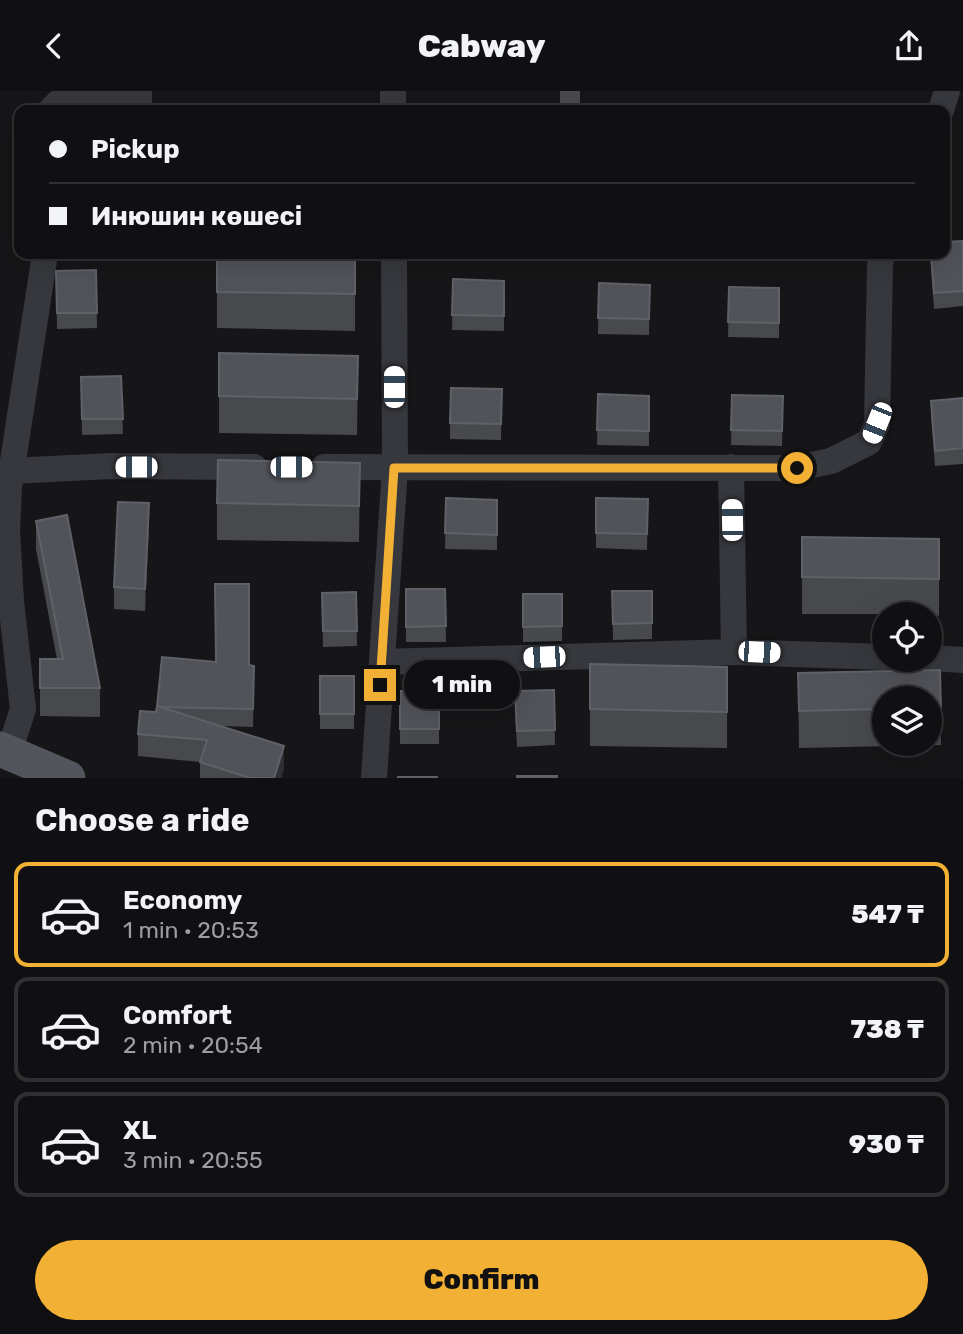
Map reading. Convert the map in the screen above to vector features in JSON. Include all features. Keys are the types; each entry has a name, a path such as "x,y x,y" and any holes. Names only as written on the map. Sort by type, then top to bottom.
{"main road":[{"path":"4,750 68,778"}],"street":[{"path":"56,105 59,102 139,103 139,91"},
{"path":"4,750 23,709 6,531 11,471 44,259"},
{"path":"374,778 394,468 394,259"},
{"path":"300,467 797,468 831,461 869,442 877,423 881,259"},
{"path":"11,471 110,467 273,467"},
{"path":"731,467 734,652"},
{"path":"382,662 734,652 872,657"},
{"path":"942,659 963,660"}],"building":[{"path":"963,241 963,291 934,293 931,259 950,259 950,242"},
{"path":"217,259 355,259 355,294 217,292"},
{"path":"96,270 97,313 57,313 56,271"},
{"path":"453,279 504,281 504,316 452,315"},
{"path":"599,283 650,285 649,319 598,318"},
{"path":"729,287 779,288 779,323 728,322"},
{"path":"219,353 358,356 357,399 219,396"},
{"path":"121,376 123,419 82,419 81,377"},
{"path":"451,388 502,389 501,424 450,423"},
{"path":"598,394 649,396 649,431 597,430"},
{"path":"732,395 783,396 782,431 731,430"},
{"path":"963,398 963,448 935,451 931,401"},
{"path":"218,460 360,463 359,506 217,503"},
{"path":"446,498 497,500 497,535 445,533"},
{"path":"596,498 648,499 647,534 596,533"},
{"path":"118,502 149,503 145,589 114,587"},
{"path":"67,515 100,688 40,688 40,659 63,659 36,521"},
{"path":"802,537 939,539 939,579 802,577"},
{"path":"215,584 249,584 249,665 254,666 253,709 157,707 162,657 216,662"},
{"path":"406,589 445,589 446,626 406,627"},
{"path":"612,591 652,591 652,623 613,624"},
{"path":"356,592 357,631 323,631 322,593"},
{"path":"523,594 562,594 562,626 523,627"},
{"path":"590,664 727,667 727,712 590,709"},
{"path":"940,672 940,686 872,686 872,709 799,711 798,673"},
{"path":"320,676 354,676 354,714 320,714"},
{"path":"554,690 555,730 517,731 515,691"},
{"path":"400,691 439,691 439,729 400,729"},
{"path":"157,706 284,746 274,778 250,778 200,762 207,740 138,734 140,711 156,712"},
{"path":"557,776 557,778 517,778"}],"route":[{"path":"380,685 394,468 797,468"}]}
